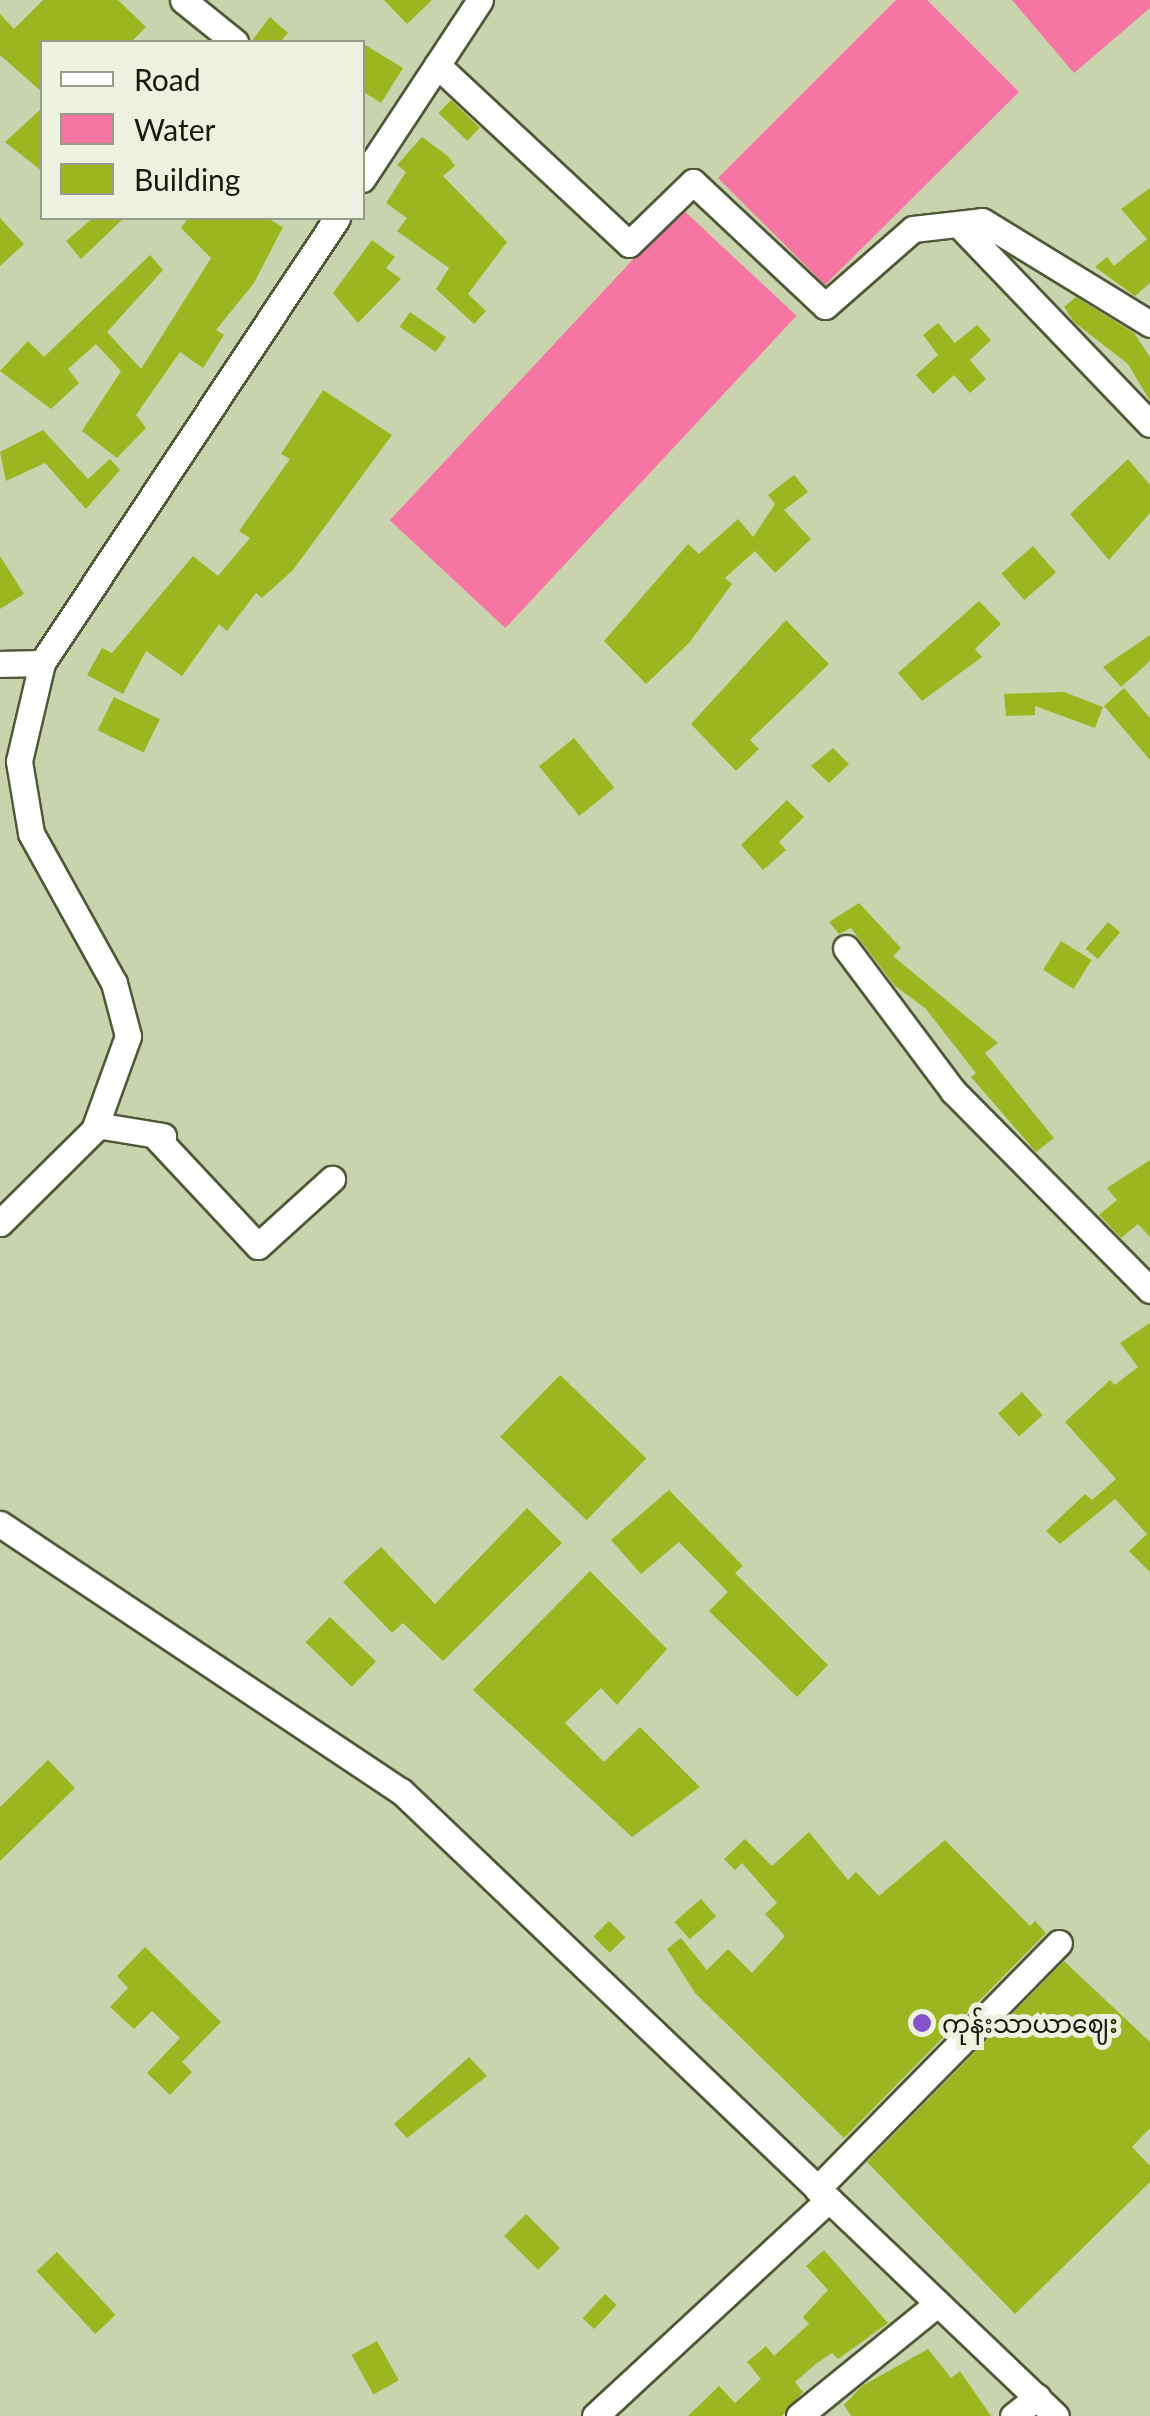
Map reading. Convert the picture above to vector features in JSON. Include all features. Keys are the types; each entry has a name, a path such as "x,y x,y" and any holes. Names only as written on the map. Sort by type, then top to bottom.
{"street":[{"path":"183,0 233,40"},
{"path":"370,151 437,65 480,0"},
{"path":"437,65 629,244 693,182 825,306 913,229 982,221 1150,324"},
{"path":"0,1223 96,1124 128,1036 114,984 31,832 19,762 42,663 336,220"},
{"path":"960,226 1149,421"},
{"path":"0,664 42,663"},
{"path":"846,948 953,1090 1150,1290"},
{"path":"96,1124 159,1136 258,1246 332,1179"},
{"path":"0,1524 402,1791 1056,2416"},
{"path":"595,2416 822,2194 1058,1943"},
{"path":"799,2416 937,2304"},
{"path":"1013,2416 1036,2397"}],"water":[{"path":"896,0 927,0 1019,92 825,285 718,178"},
{"path":"1012,0 1150,0 1150,8 1074,73"},
{"path":"681,208 797,316 505,628 390,520"}],"building":[{"path":"43,0 118,0 146,27 133,40 40,40 40,90 0,55 0,14 14,29"},
{"path":"384,0 432,0 407,24"},
{"path":"270,17 288,33 282,40 253,40"},
{"path":"365,45 403,68 381,103 365,93"},
{"path":"451,100 480,128 467,141 438,113"},
{"path":"40,110 40,169 5,142"},
{"path":"422,137 449,157 455,166 443,176 507,242 468,294 486,311 474,324 436,289 449,268 397,231 407,218 386,203 406,172 397,165"},
{"path":"1150,188 1150,283 1135,296 1095,267 1107,257 1114,266 1147,239 1121,209"},
{"path":"0,218 24,244 0,266"},
{"path":"91,220 122,220 81,259 66,241"},
{"path":"187,220 271,220 283,227 254,283 216,330 224,335 203,368 180,352 136,415 146,428 117,458 82,431 121,371 96,344 68,369 79,383 51,409 0,371 28,341 44,357 150,255 163,270 107,332 141,369 211,258 181,228"},
{"path":"372,240 395,257 386,268 401,279 358,323 333,293"},
{"path":"1076,297 1134,333 1150,357 1150,401 1128,364 1074,322 1064,307"},
{"path":"410,312 446,337 436,352 400,327"},
{"path":"938,323 955,343 977,325 991,340 970,360 986,379 970,393 954,375 933,394 916,375 938,355 923,335"},
{"path":"323,390 392,435 293,570 262,598 256,593 227,631 219,624 182,676 146,651 123,694 87,675 102,648 112,653 193,556 218,576 250,538 239,531 290,459 281,454"},
{"path":"43,430 88,479 110,459 120,470 86,509 45,463 6,481 0,452"},
{"path":"1128,459 1150,485 1150,513 1109,560 1070,514"},
{"path":"794,475 808,492 784,510 811,539 775,573 755,551 725,578 732,584 689,643 646,684 604,641 688,544 699,554 738,519 753,537 775,504 768,495"},
{"path":"1033,546 1056,572 1024,600 1001,574"},
{"path":"0,556 24,594 0,609"},
{"path":"979,601 1001,624 975,649 982,657 922,701 898,673"},
{"path":"786,620 829,664 750,740 759,749 736,771 691,724"},
{"path":"1150,635 1150,661 1121,687 1103,667"},
{"path":"1124,688 1150,718 1150,760 1104,706"},
{"path":"1064,692 1103,707 1095,728 1035,706 1035,715 1006,716 1004,694"},
{"path":"114,697 160,719 144,753 98,730"},
{"path":"574,738 614,788 579,816 539,766"},
{"path":"833,748 849,764 829,783 811,766"},
{"path":"787,800 804,817 779,842 786,850 763,870 741,845"},
{"path":"859,903 901,948 893,956 998,1043 985,1053 1054,1138 1036,1152 971,1077 976,1073 925,1008 895,986 851,928 839,934 829,922"},
{"path":"1108,922 1120,932 1098,959 1086,949"},
{"path":"1061,941 1092,960 1074,989 1043,970"},
{"path":"1150,1160 1150,1237 1138,1224 1121,1238 1099,1215 1117,1200 1107,1188"},
{"path":"1150,1323 1150,1572 1129,1551 1147,1534 1115,1499 1060,1544 1046,1531 1085,1494 1092,1500 1116,1479 1065,1422 1110,1380 1115,1385 1138,1367 1120,1343"},
{"path":"560,1375 646,1458 587,1520 500,1437"},
{"path":"1022,1392 1043,1415 1019,1436 998,1413"},
{"path":"669,1490 743,1566 735,1573 828,1665 797,1697 709,1611 728,1592 679,1542 641,1574 611,1540"},
{"path":"527,1508 562,1543 443,1661 403,1623 392,1633 343,1582 381,1547 435,1604"},
{"path":"590,1571 667,1649 617,1705 601,1688 565,1723 604,1762 640,1727 700,1787 632,1837 473,1690"},
{"path":"330,1617 376,1661 352,1687 306,1642"},
{"path":"48,1760 75,1788 0,1861 0,1807"},
{"path":"809,1832 848,1880 856,1872 879,1896 945,1840 1030,1926 1035,1921 1046,1933 844,2138 695,1993 667,1949 681,1938 707,1970 728,1949 752,1973 785,1936 765,1914 777,1903 742,1863 735,1870 724,1859 745,1839 772,1866"},
{"path":"701,1899 716,1916 690,1939 675,1922"},
{"path":"609,1921 625,1937 610,1953 593,1937"},
{"path":"145,1947 221,2022 182,2062 192,2072 170,2095 147,2073 180,2038 152,2011 134,2029 110,2007 128,1988 117,1976"},
{"path":"1064,1961 1150,2042 1150,2128 1132,2147 1150,2166 1150,2182 1015,2314 867,2162"},
{"path":"469,2057 487,2076 407,2138 394,2124"},
{"path":"526,2214 560,2248 538,2270 504,2236"},
{"path":"824,2250 888,2323 838,2359 832,2353 795,2382 803,2392 782,2416 688,2416 719,2386 735,2403 761,2379 747,2362 766,2346 774,2356 809,2324 803,2317 828,2290 806,2266"},
{"path":"57,2252 116,2315 95,2334 37,2271"},
{"path":"605,2294 617,2305 594,2329 582,2318"},
{"path":"377,2341 399,2380 373,2394 352,2355"},
{"path":"928,2349 951,2378 960,2371 991,2416 851,2416 844,2405 862,2386"}],"place":[{"name":"ကုန်းသာယာဈေး","path":"922,2023"}]}
